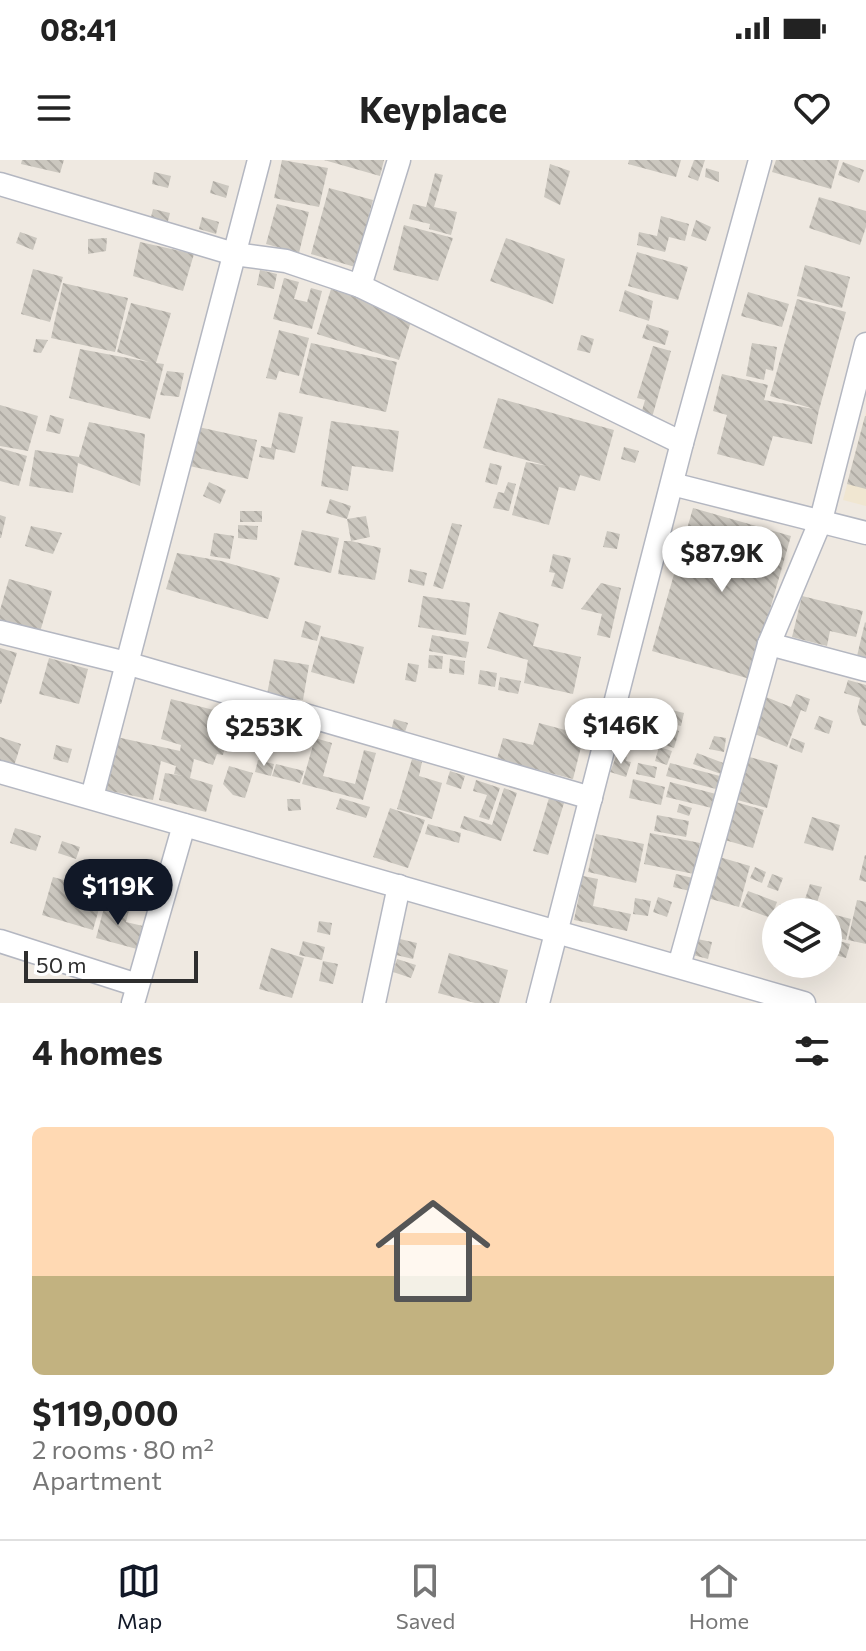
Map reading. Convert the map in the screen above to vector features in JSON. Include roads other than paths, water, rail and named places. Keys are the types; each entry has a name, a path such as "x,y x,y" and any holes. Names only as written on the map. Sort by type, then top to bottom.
{"street":[{"path":"92,797 259,160"},
{"path":"360,286 399,160"},
{"path":"538,1003 682,443 760,160"},
{"path":"0,184 234,254 286,261 360,286 682,443"},
{"path":"679,966 769,644 821,520 866,344"},
{"path":"672,484 866,533"},
{"path":"0,632 126,663 591,798"},
{"path":"769,644 866,670"},
{"path":"0,772 804,1003"},
{"path":"0,941 135,994 184,825"},
{"path":"374,1003 399,886"}]}
